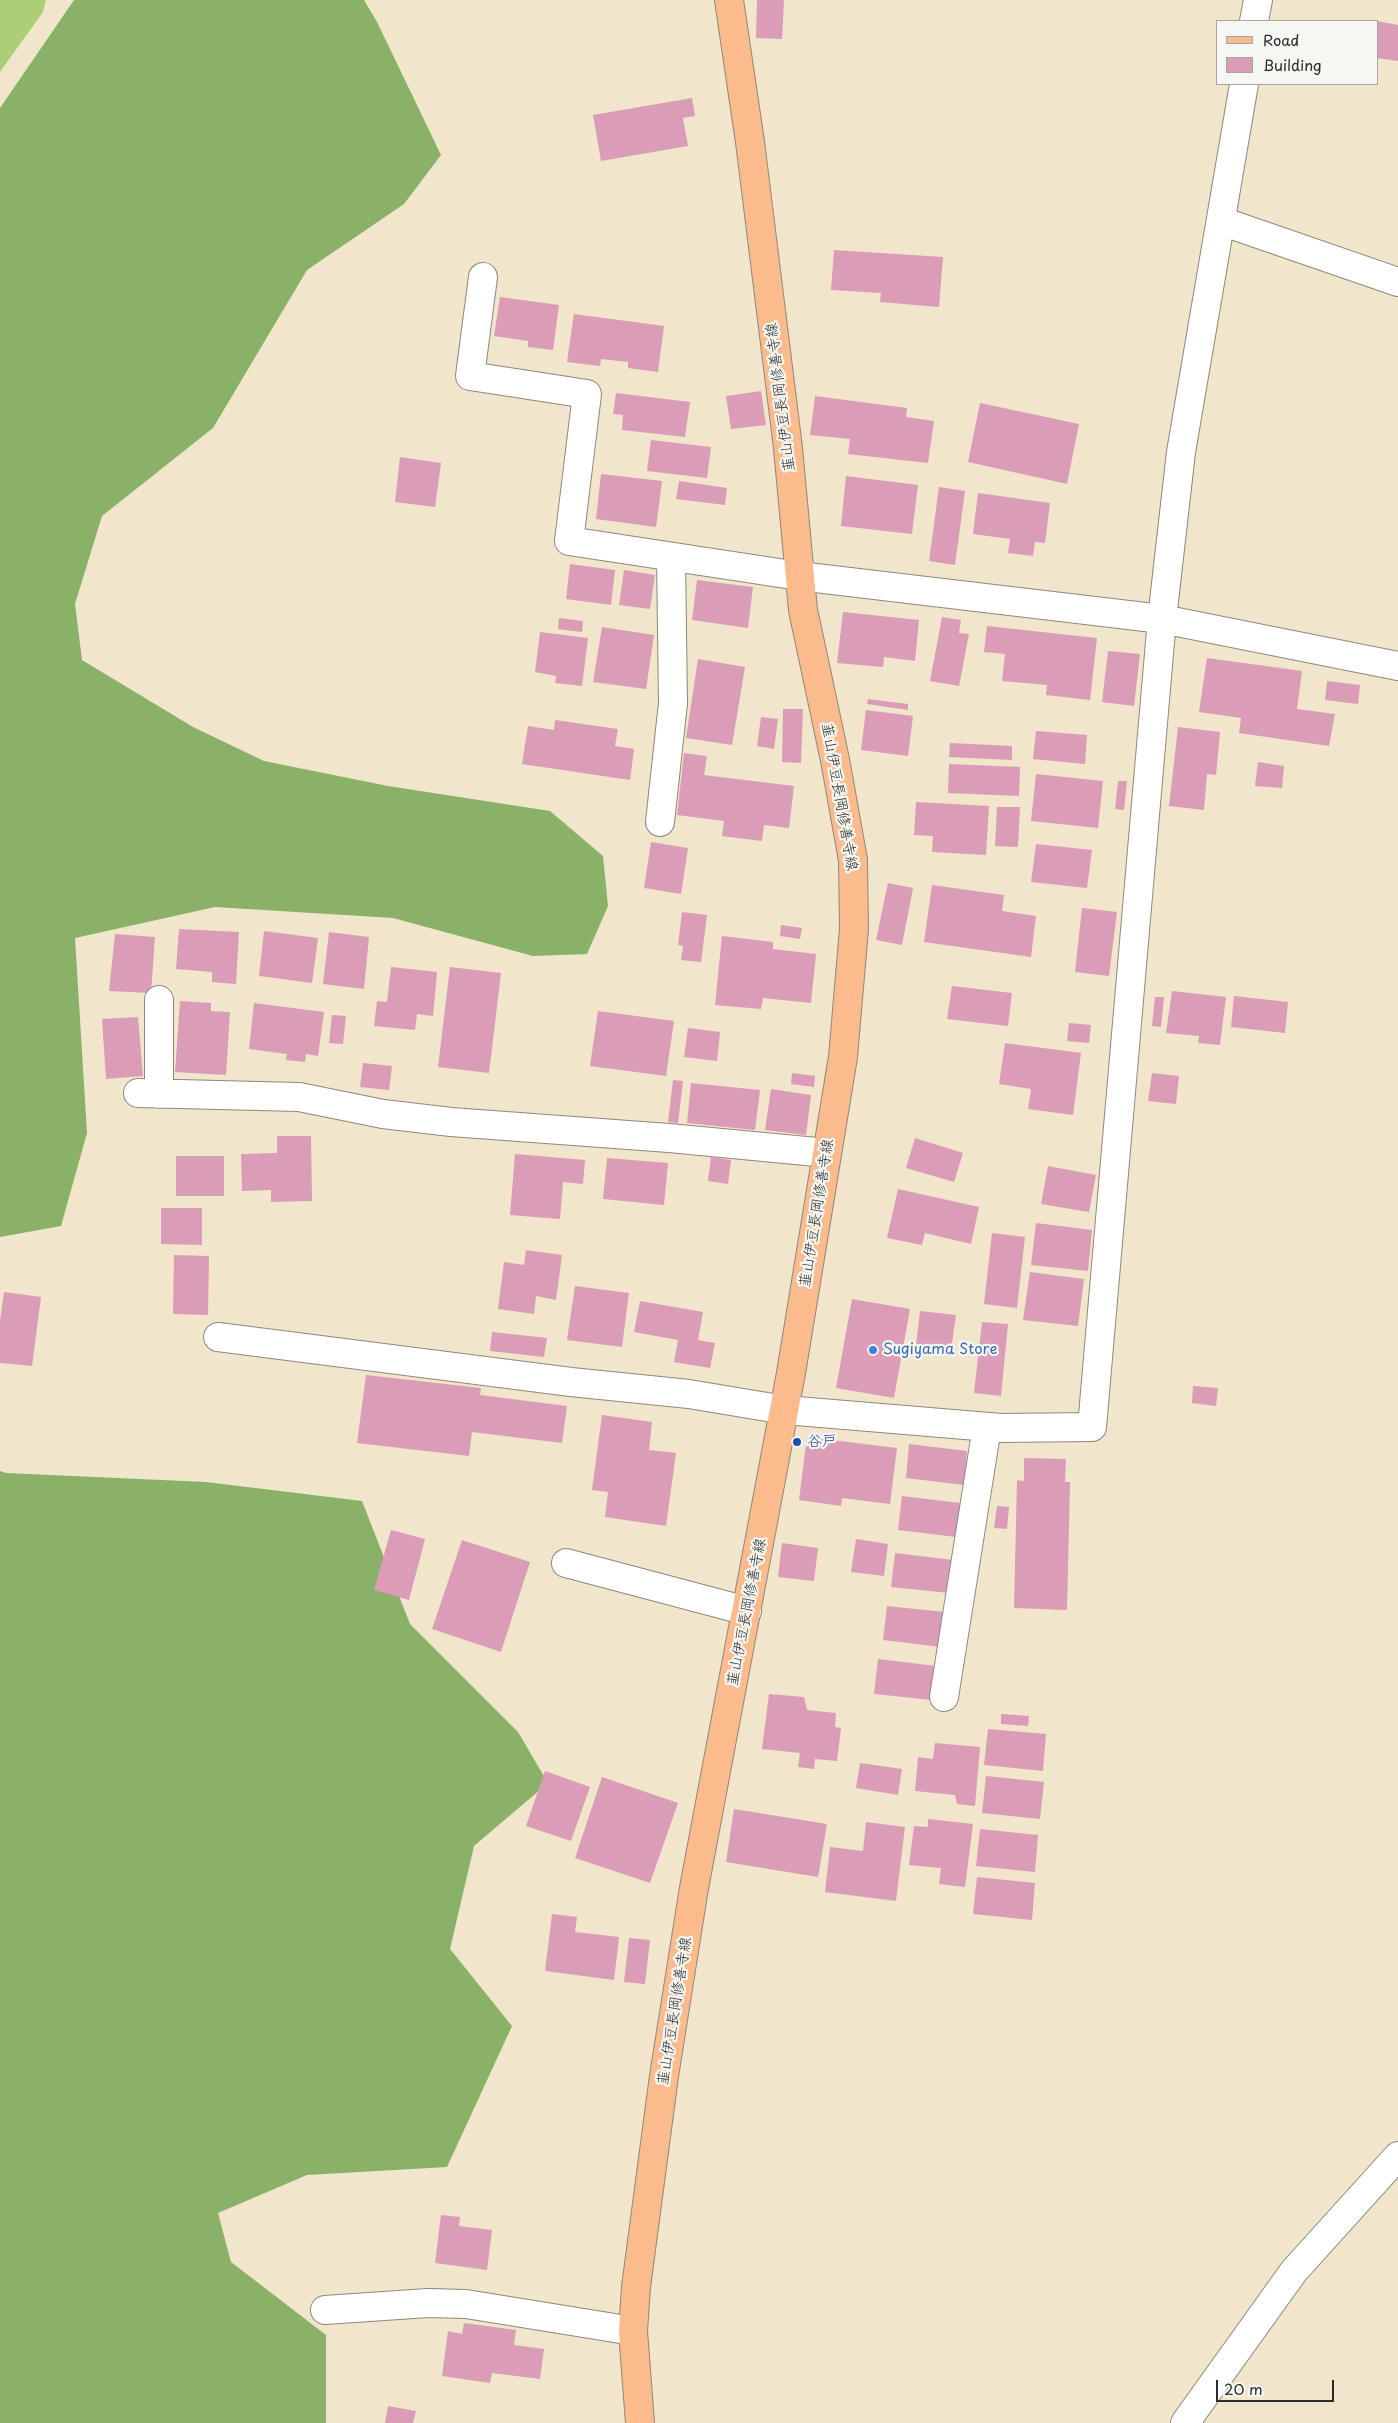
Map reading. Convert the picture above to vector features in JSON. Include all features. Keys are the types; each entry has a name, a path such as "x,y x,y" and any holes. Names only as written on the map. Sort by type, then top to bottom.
{"main road":[{"name":"韮山伊豆長岡修善寺線","path":"640,2423 633,2331 636,2287 664,2076 694,1888 785,1410 843,1057 854,929 852,860 835,760 803,610 787,438 750,142 729,0"}],"street":[{"path":"1254,20 1258,0"},
{"path":"218,1337 571,1382 689,1394 785,1410 987,1427 1092,1427 1162,619 1181,452 1244,85"},
{"path":"1221,221 1398,282"},
{"path":"483,277 470,376 587,394 569,541 800,576 1162,619 1398,666"},
{"path":"660,822 673,702 671,557"},
{"path":"159,1000 149,1094 298,1097 383,1114 451,1122 669,1138 827,1153"},
{"path":"944,1697 987,1427"},
{"path":"566,1563 747,1611"},
{"path":"1185,2423 1294,2271 1398,2156"},
{"path":"325,2310 428,2303 466,2304 633,2331"}],"green space":[{"path":"0,0 46,0 43,12 0,72"},
{"path":"74,0 364,0 377,22 441,155 404,204 307,270 213,428 102,516 75,604 82,660 193,727 264,761 388,786 550,811 603,856 608,906 587,954 533,956 393,918 215,907 75,938 87,1133 61,1226 0,1237 0,108"},
{"path":"0,1471 6,1473 206,1482 362,1501 410,1624 518,1732 548,1783 474,1846 450,1949 512,2026 447,2167 307,2175 218,2213 231,2262 326,2335 326,2423 0,2423"}],"building":[{"path":"757,0 784,0 782,39 756,38"},
{"path":"1378,21 1398,25 1398,61 1378,58"},
{"path":"692,98 695,116 683,118 688,146 601,161 593,115"},
{"path":"834,250 943,257 939,307 880,302 881,293 831,290"},
{"path":"500,297 559,305 553,350 528,347 528,341 494,336"},
{"path":"574,314 664,326 658,372 628,368 628,362 601,359 600,366 567,362"},
{"path":"761,391 766,425 731,429 726,396"},
{"path":"616,393 690,402 685,437 622,430 623,415 613,414"},
{"path":"815,396 907,408 906,417 934,421 928,463 848,454 850,439 810,435"},
{"path":"980,403 1079,424 1067,484 968,462"},
{"path":"651,440 711,447 707,478 647,471"},
{"path":"400,457 441,463 435,507 395,502"},
{"path":"601,474 662,481 656,527 596,519"},
{"path":"846,476 918,485 912,534 841,526"},
{"path":"679,481 727,488 725,505 676,499"},
{"path":"939,487 965,491 955,565 929,561"},
{"path":"978,493 1050,503 1045,543 1035,542 1033,556 1008,553 1010,539 973,534"},
{"path":"570,564 615,570 611,605 566,599"},
{"path":"624,570 655,575 650,609 619,605"},
{"path":"697,580 753,587 748,628 692,620"},
{"path":"843,612 919,620 915,661 884,657 883,667 837,663"},
{"path":"942,617 961,620 959,633 969,634 959,686 930,681"},
{"path":"559,618 583,621 582,632 558,629"},
{"path":"987,626 1097,638 1090,700 1046,695 1047,685 1002,681 1005,654 984,652"},
{"path":"602,627 654,635 646,689 593,682"},
{"path":"540,632 588,638 582,686 555,683 556,676 535,672"},
{"path":"1108,651 1140,654 1134,706 1102,702"},
{"path":"1207,658 1302,671 1297,709 1335,714 1329,746 1239,733 1241,718 1199,712"},
{"path":"698,659 745,667 732,745 686,738"},
{"path":"1327,681 1360,685 1358,704 1325,700"},
{"path":"868,699 908,704 908,710 867,704"},
{"path":"783,709 803,709 801,763 782,762"},
{"path":"866,710 913,716 908,756 861,750"},
{"path":"761,717 778,719 774,749 757,746"},
{"path":"555,720 618,729 615,746 634,749 630,780 522,764 528,726 554,730"},
{"path":"1178,727 1220,732 1216,775 1207,774 1204,810 1169,806"},
{"path":"1036,731 1087,735 1085,764 1033,759"},
{"path":"950,743 1012,746 1012,760 949,757"},
{"path":"684,753 707,756 704,775 794,786 789,828 764,825 762,841 722,836 724,821 677,815"},
{"path":"1258,762 1284,766 1282,788 1255,786"},
{"path":"949,764 1020,767 1019,796 948,793"},
{"path":"1036,774 1103,781 1098,828 1031,821"},
{"path":"1118,781 1127,781 1124,810 1115,809"},
{"path":"916,802 989,806 986,855 932,852 933,836 914,835"},
{"path":"997,807 1020,807 1018,847 995,846"},
{"path":"651,842 688,848 681,894 644,888"},
{"path":"1036,844 1092,850 1087,888 1031,882"},
{"path":"888,883 913,888 902,945 876,940"},
{"path":"932,885 1004,895 1002,911 1036,916 1031,957 924,942"},
{"path":"1082,908 1117,912 1109,976 1075,972"},
{"path":"682,912 707,915 701,962 681,960 683,946 678,945"},
{"path":"781,925 802,928 800,939 780,936"},
{"path":"179,929 239,932 236,984 212,982 212,972 176,969"},
{"path":"264,931 318,938 312,983 259,976"},
{"path":"329,932 369,937 364,989 323,984"},
{"path":"115,934 155,937 151,993 109,991"},
{"path":"722,936 773,942 773,949 816,954 811,1003 763,998 761,1009 715,1005"},
{"path":"391,967 437,972 433,1016 417,1014 415,1030 374,1026 377,1001 387,1002"},
{"path":"450,967 501,973 489,1073 438,1067"},
{"path":"952,986 1012,993 1008,1026 947,1019"},
{"path":"1172,991 1226,997 1220,1045 1198,1043 1199,1036 1166,1033"},
{"path":"1234,996 1288,1002 1285,1033 1231,1027"},
{"path":"1155,997 1164,997 1161,1027 1152,1026"},
{"path":"180,1001 211,1003 211,1011 230,1012 226,1075 175,1072"},
{"path":"254,1003 324,1012 318,1056 306,1054 305,1062 286,1060 287,1054 249,1049"},
{"path":"598,1011 674,1021 666,1076 590,1066"},
{"path":"332,1015 346,1016 343,1044 329,1043"},
{"path":"138,1017 143,1076 106,1079 102,1019"},
{"path":"1069,1023 1091,1025 1089,1043 1067,1041"},
{"path":"688,1028 720,1032 717,1061 684,1057"},
{"path":"1005,1043 1081,1053 1073,1115 1028,1109 1031,1089 999,1084"},
{"path":"363,1063 392,1066 389,1090 360,1087"},
{"path":"792,1073 815,1076 814,1087 791,1084"},
{"path":"1152,1073 1179,1076 1176,1104 1148,1101"},
{"path":"673,1080 683,1081 678,1123 668,1122"},
{"path":"691,1083 760,1090 755,1130 687,1123"},
{"path":"771,1089 811,1095 806,1135 765,1130"},
{"path":"277,1136 311,1136 312,1201 271,1202 271,1190 242,1191 241,1154 277,1153"},
{"path":"915,1138 963,1153 954,1182 906,1168"},
{"path":"515,1154 585,1160 583,1184 563,1182 560,1219 510,1215"},
{"path":"176,1156 224,1156 224,1196 176,1196"},
{"path":"711,1157 731,1160 728,1184 708,1181"},
{"path":"607,1158 668,1163 664,1205 603,1199"},
{"path":"1048,1166 1096,1175 1089,1212 1041,1204"},
{"path":"898,1189 979,1207 971,1244 925,1233 922,1245 887,1238"},
{"path":"161,1208 202,1208 202,1245 161,1244"},
{"path":"1036,1223 1092,1230 1088,1271 1031,1265"},
{"path":"992,1233 1025,1237 1017,1308 984,1304"},
{"path":"526,1250 562,1255 556,1300 536,1296 534,1314 498,1309 504,1262 524,1265"},
{"path":"174,1255 209,1256 208,1315 173,1314"},
{"path":"1030,1272 1084,1279 1078,1326 1023,1320"},
{"path":"575,1286 629,1293 622,1347 567,1340"},
{"path":"4,1292 41,1297 32,1366 0,1363 0,1321"},
{"path":"852,1299 910,1309 894,1398 836,1388"},
{"path":"640,1301 703,1312 698,1340 715,1343 710,1368 674,1362 678,1340 634,1332"},
{"path":"920,1311 956,1315 951,1350 916,1346"},
{"path":"982,1322 1008,1324 1001,1396 974,1393"},
{"path":"492,1332 547,1338 544,1357 490,1351"},
{"path":"366,1375 481,1388 480,1395 567,1406 562,1443 472,1432 469,1456 357,1443"},
{"path":"1193,1386 1218,1388 1216,1406 1192,1403"},
{"path":"602,1415 652,1422 649,1450 676,1453 666,1526 605,1517 608,1492 592,1490"},
{"path":"807,1437 897,1448 890,1504 842,1498 841,1506 799,1500"},
{"path":"909,1444 967,1451 964,1485 906,1478"},
{"path":"1024,1458 1066,1459 1065,1482 1070,1482 1067,1610 1014,1608 1017,1480 1024,1481"},
{"path":"902,1496 960,1503 956,1537 898,1530"},
{"path":"997,1506 1009,1507 1007,1529 994,1528"},
{"path":"391,1530 425,1539 409,1600 374,1590"},
{"path":"856,1539 888,1544 884,1576 851,1572"},
{"path":"462,1540 530,1562 501,1652 432,1629"},
{"path":"782,1543 818,1548 814,1581 778,1577"},
{"path":"895,1553 953,1560 949,1593 891,1587"},
{"path":"887,1606 945,1612 941,1647 883,1640"},
{"path":"878,1659 936,1666 932,1700 874,1694"},
{"path":"769,1694 804,1697 807,1710 836,1713 835,1727 841,1728 837,1761 815,1759 814,1769 798,1767 800,1753 762,1749"},
{"path":"1001,1714 1029,1716 1028,1726 1001,1724"},
{"path":"988,1729 1046,1734 1043,1771 984,1765"},
{"path":"935,1743 980,1747 975,1806 957,1804 955,1795 915,1791 918,1757 933,1759"},
{"path":"860,1763 902,1769 898,1795 856,1788"},
{"path":"545,1771 590,1787 571,1841 526,1826"},
{"path":"986,1776 1044,1782 1040,1819 982,1813"},
{"path":"602,1777 678,1803 650,1883 575,1858"},
{"path":"734,1809 827,1824 818,1877 726,1862"},
{"path":"928,1819 973,1824 965,1887 939,1884 941,1868 909,1865 914,1826 928,1827"},
{"path":"866,1822 905,1827 896,1901 825,1892 830,1847 863,1851"},
{"path":"980,1829 1038,1835 1035,1872 976,1866"},
{"path":"977,1877 1035,1883 1032,1920 973,1914"},
{"path":"552,1914 577,1917 575,1932 619,1937 614,1980 545,1971"},
{"path":"629,1938 650,1940 645,1984 624,1982"},
{"path":"441,2215 460,2217 459,2226 492,2230 487,2270 435,2263"},
{"path":"464,2323 516,2330 514,2345 544,2349 540,2379 492,2373 490,2383 442,2376 448,2331 462,2334"},
{"path":"388,2406 416,2411 413,2423 385,2423"}],"place":[{"name":"Sugiyama Store","path":"873,1350"},
{"name":"谷戸","path":"797,1442"}]}
